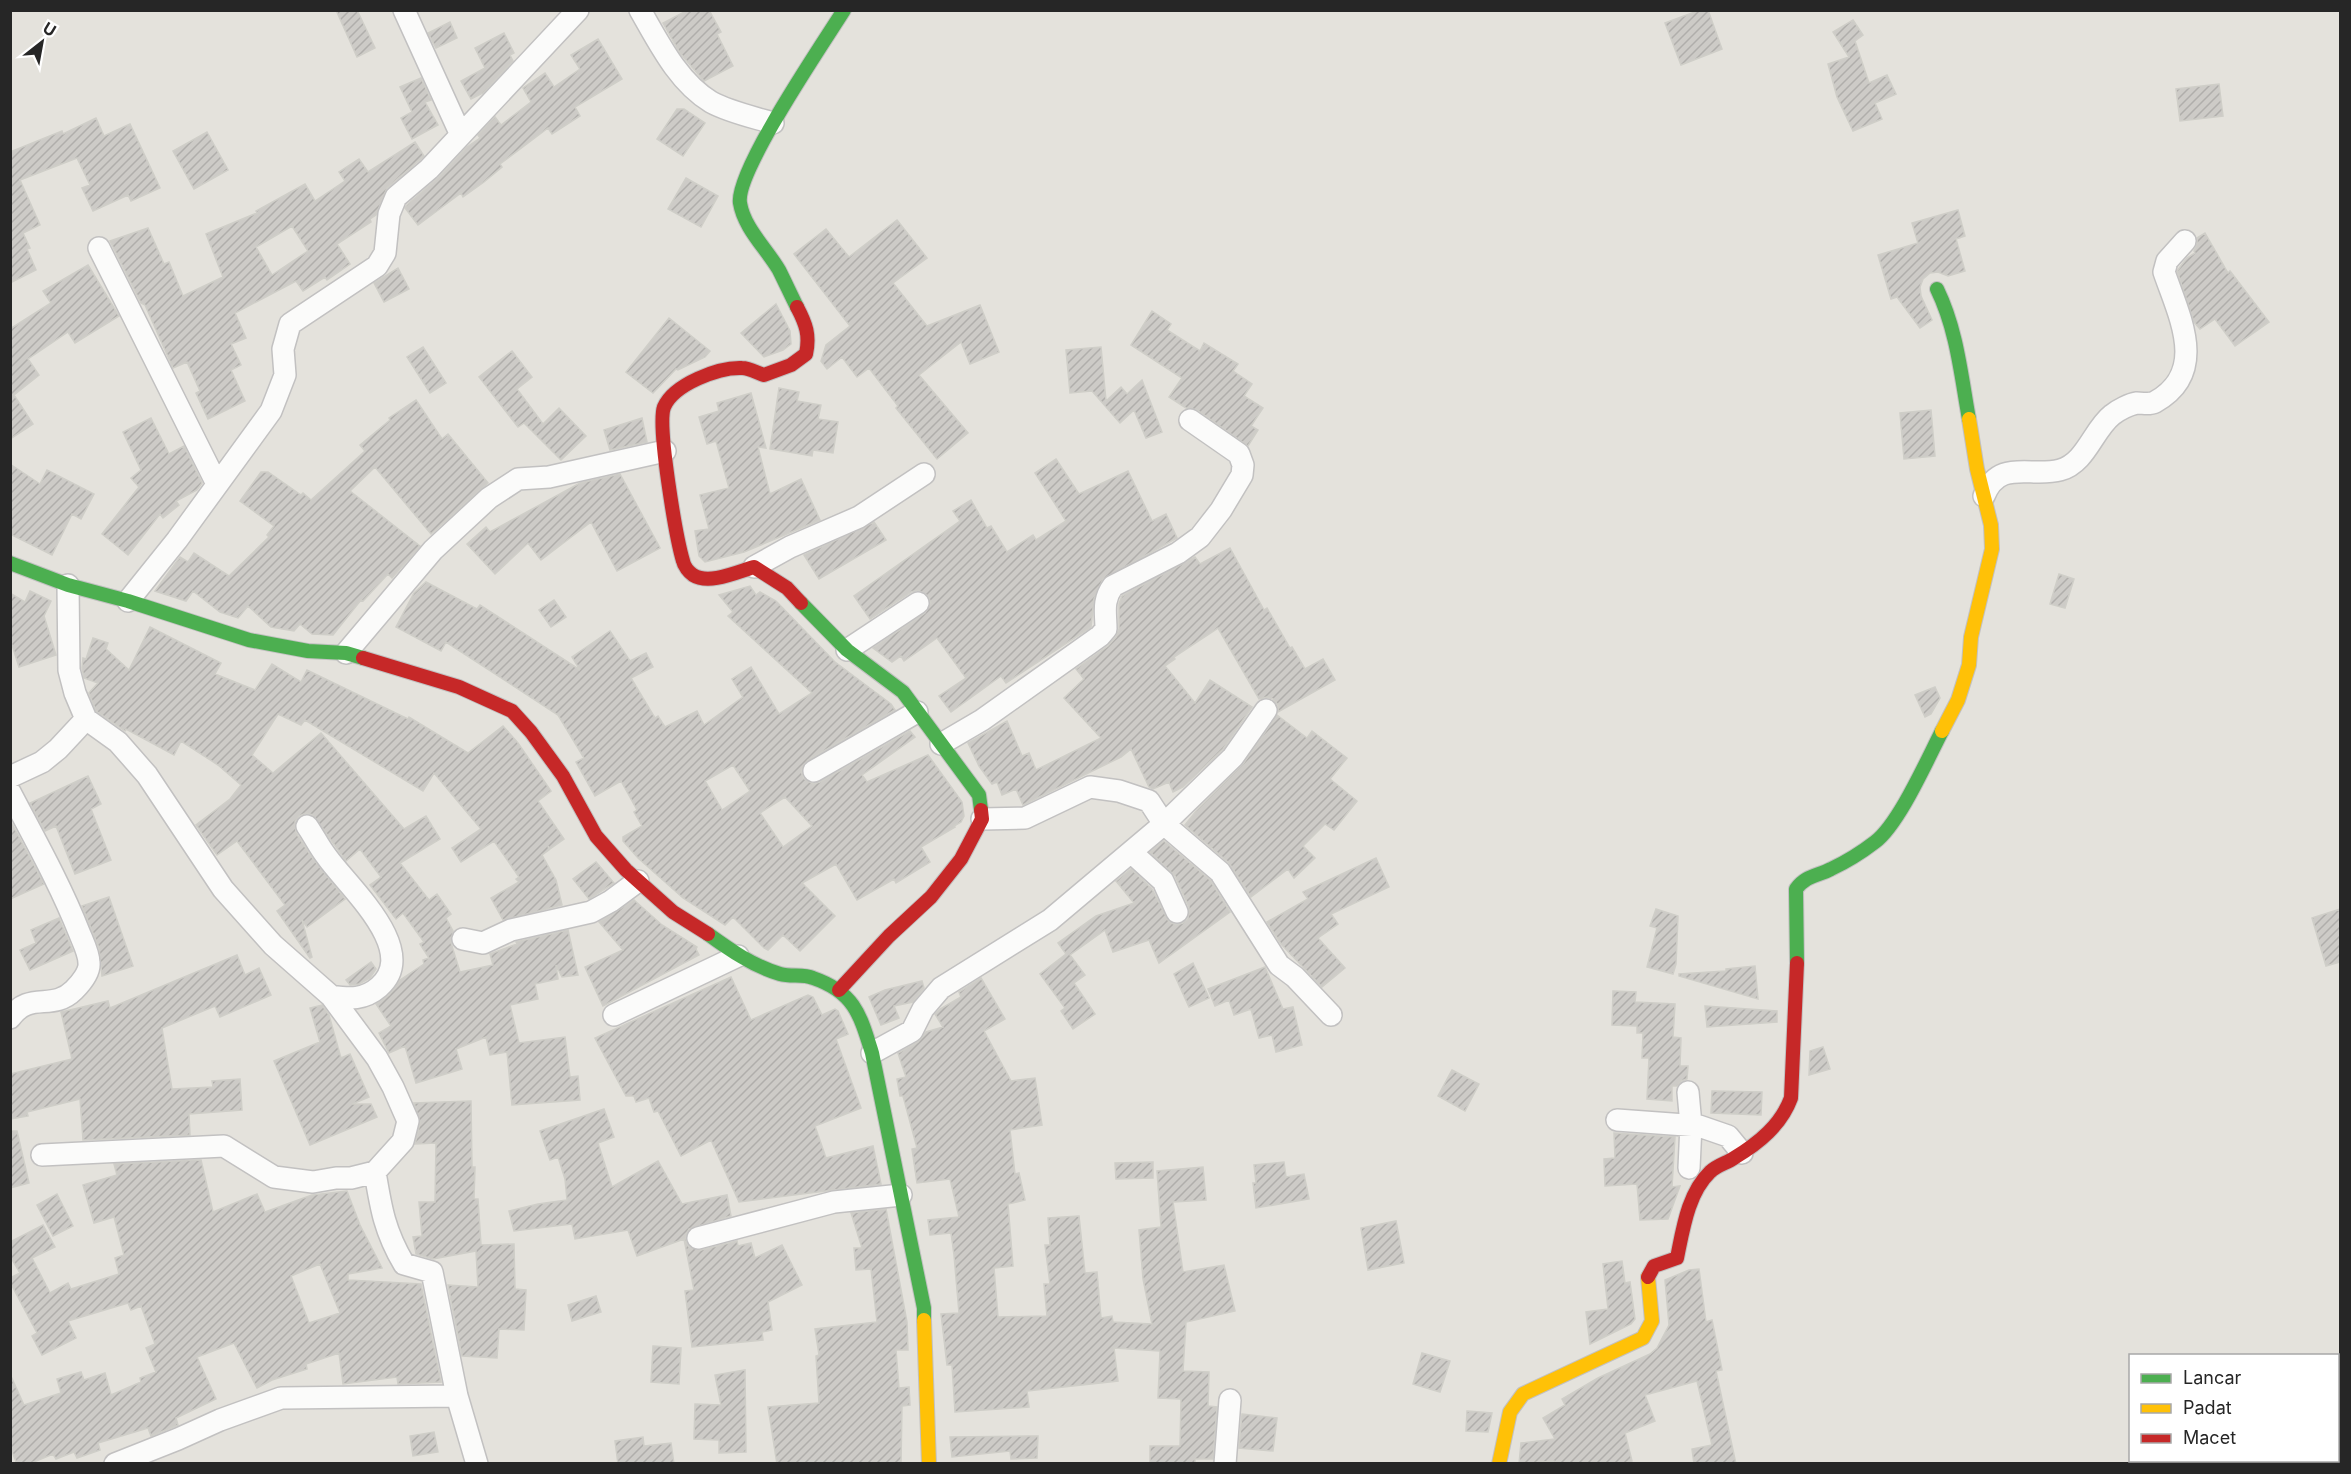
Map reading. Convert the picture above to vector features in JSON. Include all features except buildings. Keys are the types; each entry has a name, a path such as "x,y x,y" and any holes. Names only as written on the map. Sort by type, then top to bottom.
{"street":[{"path":"404,10 460,133"},
{"path":"128,601 177,540 271,411 285,375 283,350 290,324 377,266 385,253 389,214 396,197 429,168 578,10"},
{"path":"640,10 662,49 688,83 712,102 773,123"},
{"path":"844,10 773,123 742,185 740,202 748,226 778,269 807,326 809,340 806,354 791,366 764,375 745,368 725,369 685,386 672,396 664,408 662,426 665,451 676,531 683,563 691,574 704,580 754,567 790,547 859,517 924,474"},
{"path":"1984,496 1989,483 2007,474 2060,470 2078,459 2113,414 2134,403 2151,404 2163,397 2177,382 2186,364 2187,340 2164,272 2167,261 2185,241"},
{"path":"99,248 217,484"},
{"path":"1499,1464 1510,1412 1523,1394 1643,1338 1652,1324 1648,1274 1652,1266 1659,1261 1677,1258 1697,1188 1711,1171 1742,1153 1780,1122 1787,1112 1791,1098 1797,958 1796,889 1810,876 1830,870 1877,841 1908,796 1958,700 1969,665 1971,637 1992,549 1991,525 1977,469 1955,339 1937,289"},
{"path":"940,744 982,720 1100,636 1106,629 1104,608 1107,595 1113,586 1178,552 1200,537 1221,510 1242,475 1244,465 1239,453 1190,420"},
{"path":"346,653 433,550 489,498 518,479 549,477 665,451"},
{"path":"10,563 68,585 128,601 249,640 308,651 346,653 459,687 512,711 531,732 563,776 596,836 638,881 673,912 703,930 738,956 781,974 811,976 838,990 851,1000 860,1015 872,1053 924,1308 929,1464"},
{"path":"754,567 787,588 847,650 903,692 979,795 982,819 961,860 931,897 889,936 838,990"},
{"path":"42,1155 224,1146 274,1177 313,1182 351,1178 375,1172 403,1141 408,1121 393,1086 377,1058 331,996 273,945 223,889 147,776 118,742 86,719 75,693 69,670 68,585"},
{"path":"847,650 918,603"},
{"path":"872,1053 912,1030 923,1009 940,988 1050,920 1164,824 1233,757 1266,710"},
{"path":"814,771 917,712"},
{"path":"10,777 42,762 58,749 86,719"},
{"path":"982,819 1025,818 1090,787 1119,791 1149,801 1164,824 1220,872 1280,965 1295,977 1330,1015"},
{"path":"10,792 74,919 89,962 88,971 74,991 58,1001 34,1002 18,1008 10,1018"},
{"path":"307,826 326,856 377,920 387,938 391,954 390,972 381,985 368,995 349,999 331,996"},
{"path":"1131,852 1163,881 1177,912"},
{"path":"463,939 483,943 518,927 591,912 611,902 638,881"},
{"path":"615,1016 738,956"},
{"path":"1688,1092 1691,1125 1689,1168"},
{"path":"1617,1120 1699,1126 1728,1136 1742,1153"},
{"path":"375,1172 381,1208 390,1240 404,1264 432,1272 457,1396 477,1464"},
{"path":"698,1238 834,1202 901,1195"},
{"path":"115,1464 220,1420 281,1398 457,1396"},
{"path":"1225,1464 1230,1400"}],"traffic: fast":[{"path":"797,307 779,270 746,221 740,203 742,187 765,137 844,10"},
{"path":"1937,289 1954,337 1969,419"},
{"path":"10,563 68,585 128,601 249,640 308,651 346,653 363,658"},
{"path":"801,603 847,650 903,692 979,795 981,810"},
{"path":"1797,963 1796,889 1808,878 1854,857 1884,833 1903,807 1942,731"},
{"path":"708,934 760,967 784,975 809,977 827,984 847,998 859,1016 872,1053 924,1308 924,1320"}],"traffic: slow":[{"path":"1942,731 1958,700 1969,665 1971,637 1992,549 1991,525 1977,469 1969,419"},
{"path":"1499,1464 1510,1412 1523,1394 1643,1338 1652,1321 1648,1277"},
{"path":"924,1320 929,1464"}],"traffic: jam":[{"path":"797,307 806,330 808,341 806,354 791,365 764,375 748,369 732,368 698,378 687,384 677,391 664,407 663,436 672,507 680,548 687,569 693,575 707,579 723,577 754,567 787,588 801,603"},
{"path":"363,658 459,687 512,711 531,732 563,776 596,836 626,870 673,912 708,934"},
{"path":"839,990 889,936 931,897 961,859 982,819 981,810"},
{"path":"1648,1277 1654,1266 1677,1258 1691,1201 1703,1181 1713,1170 1760,1140 1787,1108 1791,1098 1797,963"}]}
